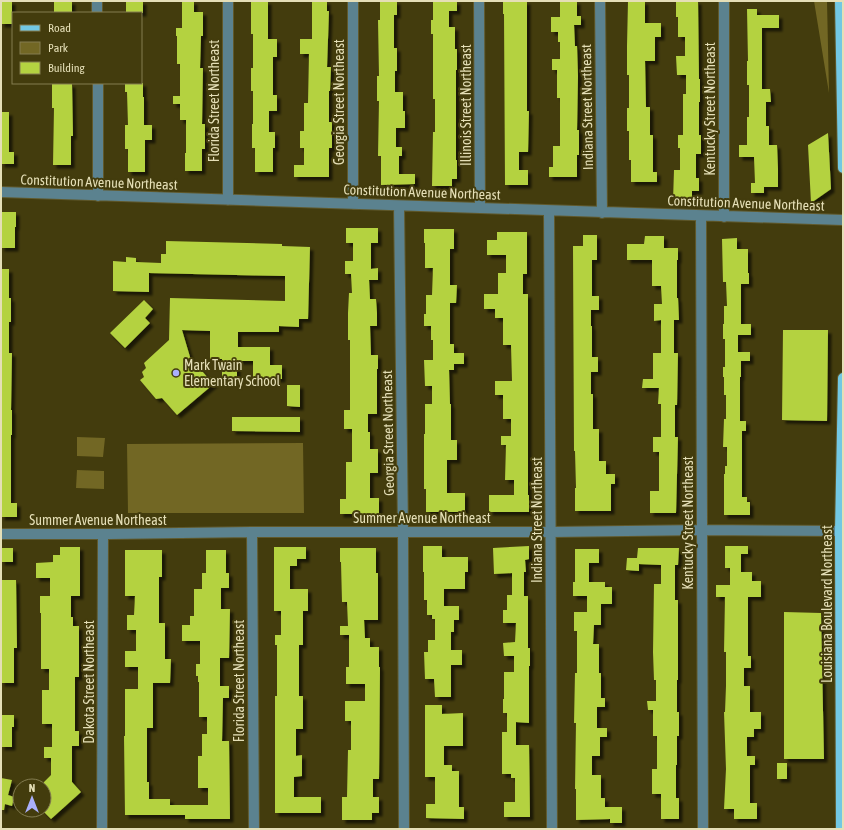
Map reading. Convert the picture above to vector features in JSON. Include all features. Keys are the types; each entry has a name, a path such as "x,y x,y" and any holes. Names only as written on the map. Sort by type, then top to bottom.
{"main road":[{"path":"840,1 843,168"},
{"name":"Louisiana Boulevard Northeast","path":"841,829 843,378"}],"street":[{"path":"97,1 97,12"},
{"name":"Florida Street Northeast","path":"228,1 228,200"},
{"name":"Georgia Street Northeast","path":"353,1 353,204"},
{"name":"Illinois Street Northeast","path":"479,1 480,208"},
{"name":"Indiana Street Northeast","path":"600,1 602,213"},
{"name":"Kentucky Street Northeast","path":"724,1 724,217"},
{"path":"98,84 98,196"},
{"name":"Constitution Avenue Northeast","path":"1,192 843,220"},
{"name":"Georgia Street Northeast","path":"399,206 403,532 404,829"},
{"name":"Indiana Street Northeast","path":"549,211 552,829"},
{"name":"Kentucky Street Northeast","path":"701,216 703,829"},
{"name":"Summer Avenue Northeast","path":"1,534 702,530 842,531"},
{"name":"Florida Street Northeast","path":"252,532 254,829"},
{"name":"Dakota Street Northeast","path":"102,829 103,534"}],"green space":[{"path":"814,1 827,1 829,93"},
{"path":"77,437 105,438 103,457 77,456"},
{"path":"303,443 304,513 128,513 127,444"},
{"path":"77,470 104,471 104,489 76,488"}],"building":[{"path":"1,1 12,1 12,24 1,24"},
{"path":"54,1 72,1 72,12 54,12"},
{"path":"126,1 143,1 143,13 126,12"},
{"path":"182,1 194,1 194,12 203,12 203,36 201,36 200,68 203,68 202,124 205,124 205,149 202,149 202,171 185,171 186,120 180,120 180,104 173,104 173,96 180,96 180,64 177,64 176,28 182,28"},
{"path":"251,1 268,1 268,39 277,39 277,57 273,57 273,95 277,95 277,111 269,111 269,132 275,132 273,172 255,172 255,148 252,148 253,91 251,91 251,68 253,68 253,34 251,34"},
{"path":"312,1 327,1 327,11 329,11 327,67 331,67 329,122 332,122 332,148 329,148 329,177 294,177 294,165 304,165 304,148 300,148 300,131 304,131 304,103 308,103 309,54 300,54 300,39 312,39"},
{"path":"380,1 397,1 397,15 394,15 394,48 397,48 395,92 403,92 405,128 396,128 396,147 402,147 402,156 399,156 399,174 415,174 415,184 381,185 381,156 378,156 379,101 377,101 377,76 379,76 378,20 380,20"},
{"path":"433,1 457,1 457,11 449,11 449,27 455,27 455,49 457,49 457,179 452,179 452,186 432,186 433,132 435,132 435,99 433,99 433,34 431,34"},
{"path":"503,1 527,1 527,111 529,111 528,152 519,152 519,170 528,170 528,185 505,185"},
{"path":"560,1 577,1 577,16 581,16 581,25 574,25 575,46 577,46 578,76 577,130 579,130 579,155 577,155 577,177 549,177 549,167 553,167 553,146 560,146 560,98 557,98 557,70 552,70 552,59 560,59 560,42 558,42 558,32 551,32 551,17 560,17"},
{"path":"628,1 645,1 645,23 661,23 661,37 655,37 655,61 645,61 646,107 650,107 650,135 653,135 653,172 657,172 657,182 631,182 629,131 627,131 627,108 629,108 629,75 627,75"},
{"path":"676,1 698,1 700,79 699,135 701,135 701,154 696,154 696,178 699,178 699,191 692,191 692,201 673,201 674,170 680,170 680,148 678,148 678,135 683,135 683,94 686,94 686,75 677,75 676,56 685,56 685,37 678,37"},
{"path":"747,9 757,9 757,15 779,15 779,28 762,28 762,89 770,89 771,102 766,102 766,126 769,126 769,145 777,145 778,169 778,187 764,187 764,193 751,193 751,183 755,183 754,157 739,157 739,145 747,145 747,117 749,117 749,85 747,85"},
{"path":"143,83 144,125 152,125 152,140 145,140 145,172 128,172 128,149 125,149 125,125 128,125 127,92 125,92 125,84"},
{"path":"52,84 72,84 73,136 71,136 71,165 53,165 54,108 52,108"},
{"path":"1,112 9,112 9,152 14,152 14,164 1,164"},
{"path":"828,133 831,189 811,203 808,145"},
{"path":"1,212 16,212 15,248 1,248"},
{"path":"346,228 378,228 378,243 371,243 371,269 378,268 378,280 369,280 370,299 376,299 377,313 377,326 370,326 371,355 378,355 377,414 368,414 368,432 370,432 370,449 378,449 378,473 370,473 370,498 379,498 379,514 340,514 340,499 346,499 346,462 352,462 352,429 344,429 344,410 350,410 350,340 348,340 348,313 349,293 352,293 351,274 345,274 345,261 353,261 353,243 346,243"},
{"path":"424,229 454,229 454,249 450,249 450,285 457,285 456,303 450,303 450,344 454,344 454,353 464,353 464,364 454,364 454,370 449,370 451,440 457,440 457,460 447,460 447,493 465,493 465,512 426,512 426,489 424,489 425,404 432,404 432,386 425,386 424,360 433,360 433,340 431,340 431,326 424,326 424,314 426,314 426,295 432,295 433,268 425,268"},
{"path":"497,232 527,232 527,274 523,274 523,294 528,294 529,512 489,512 489,495 514,495 514,480 505,480 506,445 501,445 501,436 511,436 511,419 503,419 503,395 495,395 495,381 512,381 511,345 503,345 503,318 495,318 495,309 484,309 484,294 498,294 498,273 506,273 506,255 487,255 487,240 497,240"},
{"path":"583,235 597,235 597,260 592,260 592,296 599,296 599,310 591,310 591,326 592,357 598,357 598,372 591,372 591,394 593,394 593,429 599,429 599,461 606,461 606,474 615,474 615,484 611,484 611,511 575,511 573,246 583,246"},
{"path":"645,236 664,236 664,248 678,248 677,298 679,320 674,320 674,353 678,353 677,405 675,405 675,437 678,437 676,513 650,513 650,491 659,491 659,452 653,452 653,437 661,437 661,404 658,404 659,388 642,388 643,379 653,379 653,353 661,353 661,320 654,321 654,304 662,304 661,286 652,286 652,260 627,260 627,244 644,244"},
{"path":"737,238 737,249 748,249 749,284 741,284 741,324 751,324 751,335 738,335 738,352 750,352 750,361 741,361 740,421 746,421 746,431 742,431 742,497 747,497 747,502 750,502 750,515 724,515 724,474 725,466 727,466 727,447 723,447 724,419 726,419 726,395 724,395 723,377 723,367 725,367 725,339 723,339 723,324 724,306 727,306 726,282 723,282 722,239"},
{"path":"166,241 282,244 282,246 310,247 308,319 299,319 299,327 279,326 279,332 238,332 238,347 270,347 270,365 282,365 282,379 253,379 253,361 237,361 237,380 222,380 222,359 210,359 210,331 182,330 190,357 208,378 211,377 216,382 177,415 162,398 156,399 140,380 144,377 142,372 146,368 144,363 169,340 170,298 285,301 285,276 149,273 149,292 113,291 113,261 126,262 126,257 136,258 136,262 161,263 161,254 166,254"},
{"path":"1,269 9,269 9,298 11,298 9,353 12,353 11,503 17,503 17,517 1,517"},
{"path":"144,300 153,309 145,318 150,323 125,348 110,333"},
{"path":"783,330 828,330 827,421 782,420"},
{"path":"287,385 300,385 300,407 287,406"},
{"path":"232,417 300,417 300,432 232,431"},
{"path":"423,546 442,546 442,557 468,557 468,572 465,572 465,589 444,589 444,606 459,606 459,620 454,620 454,632 451,632 451,650 462,650 462,665 451,665 451,697 435,697 434,679 425,679 424,652 428,652 428,640 435,640 435,619 432,619 432,615 427,615 427,600 424,600"},
{"path":"529,546 529,559 525,560 526,572 524,572 524,596 528,596 528,648 530,648 529,723 516,722 516,745 529,745 530,817 504,817 504,802 515,802 515,778 511,778 511,774 502,774 502,732 507,732 507,713 503,713 504,672 514,672 514,656 504,656 503,643 515,642 516,623 503,623 503,610 507,610 507,595 512,595 512,573 494,574 493,548"},
{"path":"725,546 748,546 748,554 741,554 741,572 752,572 752,581 761,581 761,597 748,597 748,656 751,656 751,668 744,668 744,686 750,686 750,712 761,712 761,729 754,729 754,737 747,737 747,756 755,756 755,765 750,765 750,803 757,803 757,819 734,819 734,809 724,809 726,769 724,712 726,686 726,652 724,652 725,597 716,597 716,585 730,585 730,568 725,568"},
{"path":"60,547 80,547 80,596 71,596 71,617 73,617 73,626 79,626 79,677 75,677 75,731 79,731 79,746 72,746 72,782 81,792 51,819 52,778 48,778 51,775 51,758 44,758 44,747 52,747 52,724 42,724 42,690 49,690 49,669 41,669 40,613 40,596 50,596 50,578 36,578 36,563 53,562 53,555 60,555"},
{"path":"274,547 306,547 306,559 297,559 297,566 290,566 290,589 308,589 308,611 303,611 303,645 299,645 299,696 303,696 303,729 296,729 296,756 302,755 302,776 294,777 294,797 321,797 321,813 275,813 275,696 277,696 277,645 275,645 275,635 281,635 281,611 274,611"},
{"path":"1,548 13,548 13,562 1,562"},
{"path":"340,548 376,548 376,573 378,573 378,620 364,620 365,638 370,638 370,647 379,647 380,667 379,779 373,779 373,797 379,797 379,813 372,813 372,820 342,820 342,797 347,797 348,750 351,750 351,721 345,721 345,701 365,701 365,684 346,684 346,667 349,667 349,635 340,635 340,626 348,626 347,602 342,602"},
{"path":"638,548 679,548 678,565 675,565 675,600 678,600 677,712 679,712 679,736 677,736 676,798 679,798 679,819 661,819 661,794 652,794 652,769 657,769 657,736 653,736 653,710 648,710 647,701 656,701 656,680 654,680 653,652 654,584 661,584 661,565 639,564 639,571 626,570 627,558 637,558"},
{"path":"575,549 599,549 599,563 589,563 589,582 605,582 605,587 612,587 612,604 601,604 601,625 594,625 593,644 599,644 601,698 605,698 605,707 597,707 597,728 607,728 607,737 600,737 600,756 592,756 592,775 601,775 601,798 605,798 605,807 622,807 622,823 610,823 610,819 576,820 576,723 574,723 575,673 577,673 577,631 574,631 574,612 587,612 587,596 573,596 573,582 575,582"},
{"path":"125,550 162,550 162,577 159,577 159,623 165,623 165,659 171,659 170,683 153,683 153,728 147,728 147,782 149,782 149,799 170,799 170,805 208,805 208,788 198,788 198,756 202,756 202,734 207,734 207,717 199,717 199,682 198,676 196,676 196,664 200,664 200,641 182,641 182,625 190,625 190,616 194,616 194,589 202,589 202,573 206,573 206,550 226,550 226,573 229,573 229,588 221,588 221,609 230,609 229,658 220,658 220,686 229,686 229,698 223,698 222,741 229,741 230,819 185,819 185,815 125,815 125,689 138,689 138,667 125,667 125,651 136,651 136,630 127,630 127,615 134,615 135,596 125,596"},
{"path":"1,580 16,580 17,648 14,648 14,683 1,683"},
{"path":"784,612 821,613 824,759 784,759"},
{"path":"425,705 442,705 442,714 463,713 463,746 444,746 444,765 452,765 452,771 459,771 459,807 464,807 464,819 426,818 426,804 435,804 435,777 425,777"},
{"path":"1,715 14,715 14,727 12,727 12,747 1,747"},
{"path":"777,763 787,763 787,779 777,779"},
{"path":"1,778 12,780 8,795 12,796 12,806 5,804 4,810 1,810"}],"place":[{"name":"Mark Twain Elementary School","path":"176,373"}]}
